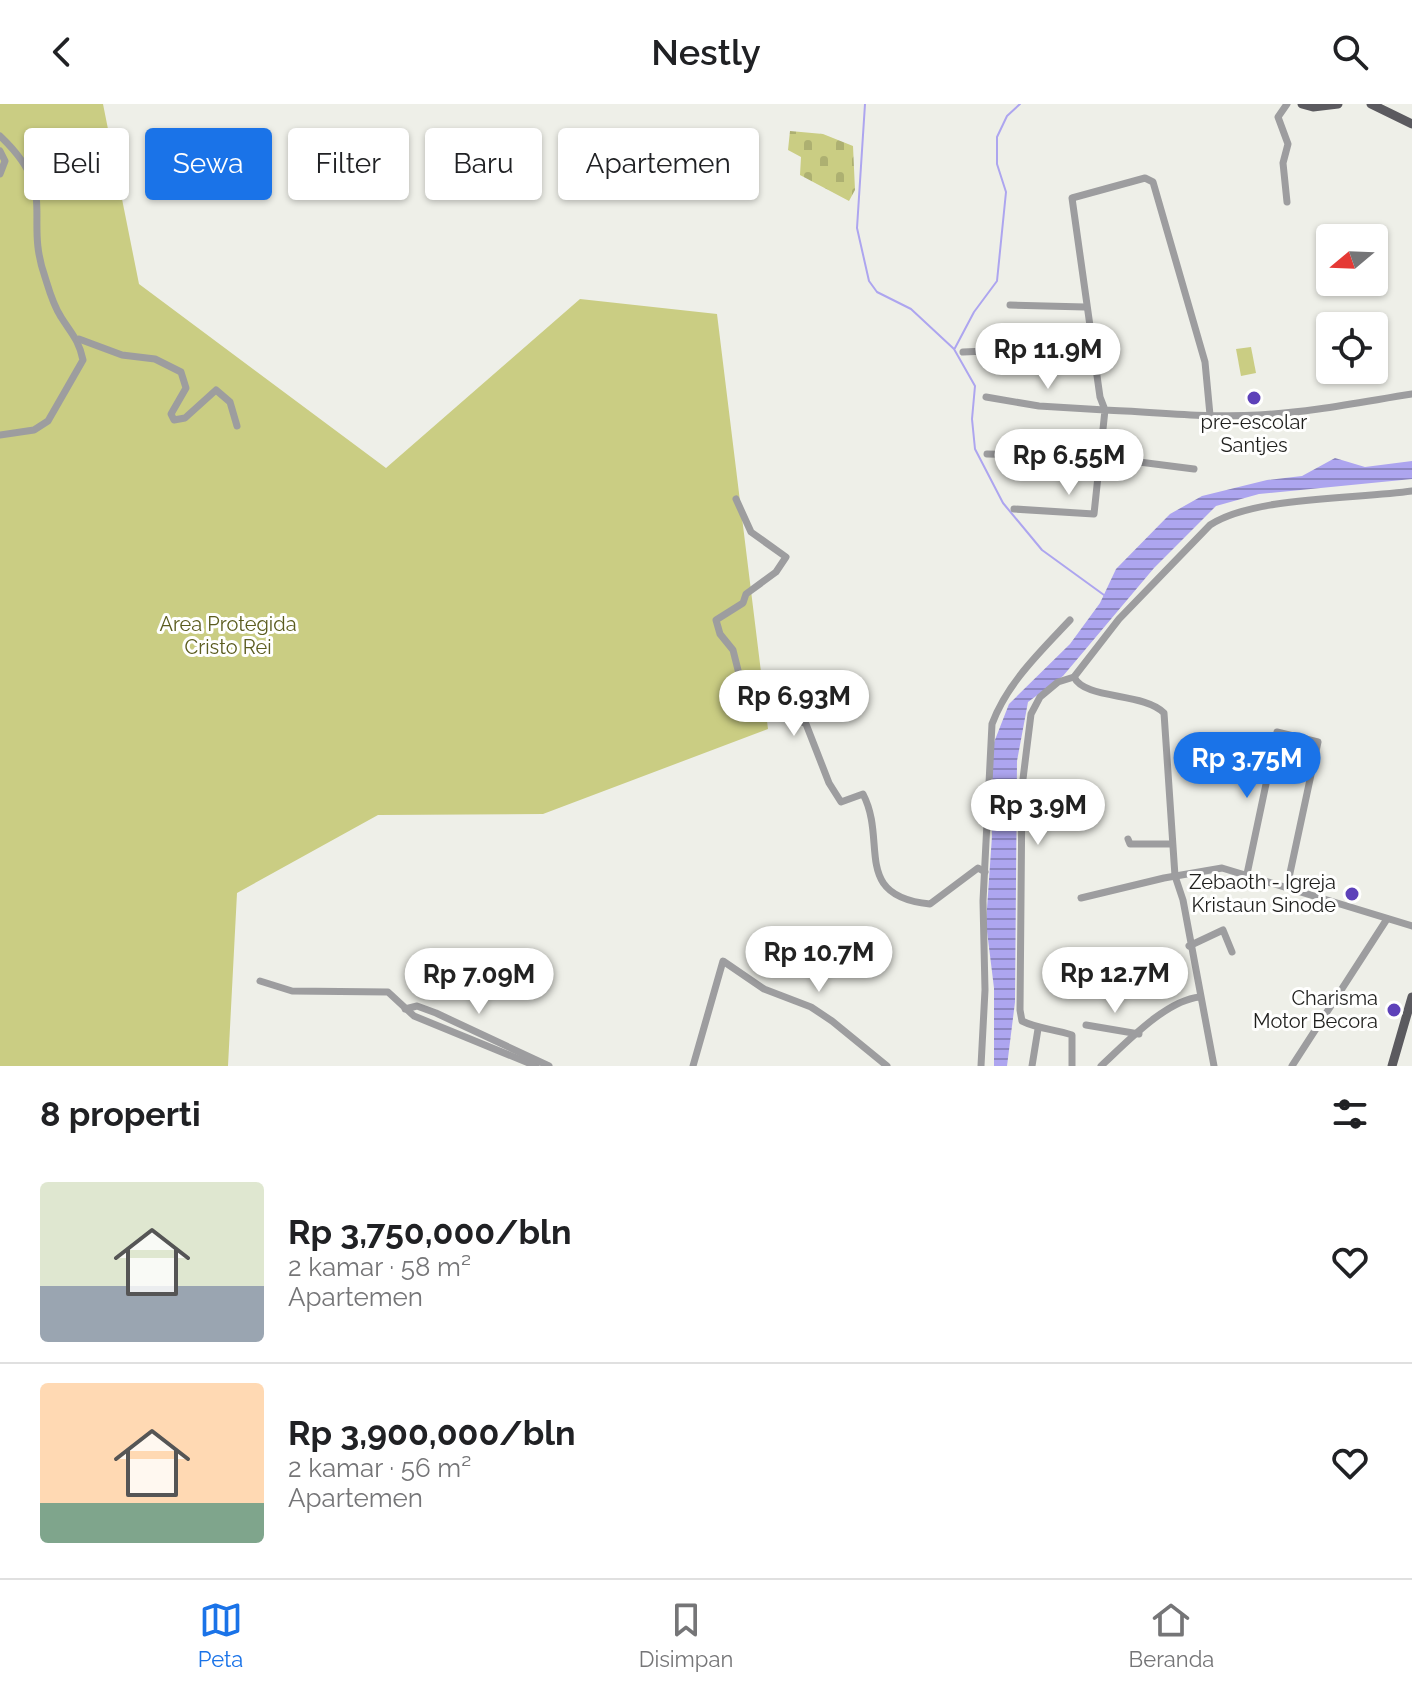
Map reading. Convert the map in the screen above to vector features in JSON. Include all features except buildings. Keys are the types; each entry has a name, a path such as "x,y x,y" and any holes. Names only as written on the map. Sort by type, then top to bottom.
{"main road":[{"path":"1302,104 1338,104"},
{"path":"1371,104 1412,124"},
{"path":"1392,1066 1412,997"}],"street":[{"path":"1287,104 1278,117 1288,144 1283,163 1287,202"},
{"path":"0,136 27,164 39,206 42,269 61,317 79,339 83,360 48,421 34,430 0,435"},
{"path":"0,151 5,161 0,174"},
{"path":"1014,509 1094,514 1105,410 1085,307 1072,198 1152,179 1205,362 1210,415"},
{"path":"1010,305 1085,307"},
{"path":"79,339 122,355 155,359 181,372 186,388 171,414 174,420 185,418 216,390 230,402 237,426"},
{"path":"963,352 1010,350 1093,357"},
{"path":"986,397 1105,410 1210,415 1324,410 1412,394"},
{"path":"987,454 1100,457 1194,469"},
{"path":"1072,1066 1072,1035 1053,1029 1038,1029 1022,1021 1020,1010 1022,787 1031,714 1040,697 1058,682 1074,677 1119,619 1210,525 1222,517 1276,506 1412,491"},
{"path":"736,499 751,532 786,557 776,572 746,594 743,603 716,620 720,634 733,650 740,678 761,700 806,724 829,783 841,802 863,794 873,822 873,856 891,892 904,901 930,904 978,868 985,872"},
{"path":"981,1066 992,724 998,708 1027,666 1070,620"},
{"path":"1074,677 1085,688 1129,697 1157,706 1164,713 1175,876 1183,900 1189,946 1214,1066"},
{"path":"1247,874 1277,732 1318,742 1287,887"},
{"path":"1128,839 1130,844 1172,844"},
{"path":"1081,898 1222,868 1412,926"},
{"path":"1292,1066 1387,919"},
{"path":"1189,946 1223,930 1232,952"},
{"path":"693,1066 723,961 764,989 822,1014 887,1066"},
{"path":"260,981 292,991 388,992 405,1009 536,1066"},
{"path":"1101,1066 1160,1013 1189,998 1200,997"},
{"path":"405,1009 420,1007 549,1066"},
{"path":"1086,1025 1139,1034"},
{"path":"1032,1066 1038,1029"}],"green space":[{"name":"Area Protegida Cristo Rei","path":"0,104 103,104 108,128 24,128 24,200 122,200 139,284 386,468 580,299 717,314 768,729 543,814 378,815 237,893 228,1066 0,1066"},
{"path":"790,131 823,134 853,146 855,190 849,201 800,175 801,157 788,150"},
{"path":"1251,347 1256,373 1241,376 1236,349"}],"shaded area":[{"path":"1335,458 1365,467 1412,461 1412,479 1259,494 1216,506 1154,568 1063,676 1028,702 1017,761 1015,1002 1007,1066 994,1066 994,988 986,923 992,836 991,782 993,745 1009,704 1070,644 1100,603 1116,569 1170,514 1202,496 1267,480 1302,476"}],"waterway":[{"path":"865,104 857,228 869,281 877,292 911,309 954,349 975,386 972,419 975,449 1003,503 1042,550 1104,595"},
{"path":"955,348 974,312 997,281 1006,192 997,164 997,137 1007,116 1020,104"}],"place":[{"name":"pre-escolar Santjes","path":"1254,398"},
{"name":"Zebaoth - Igreja Kristaun Sinode","path":"1352,894"},
{"name":"Charisma Motor Becora","path":"1394,1010"}]}
